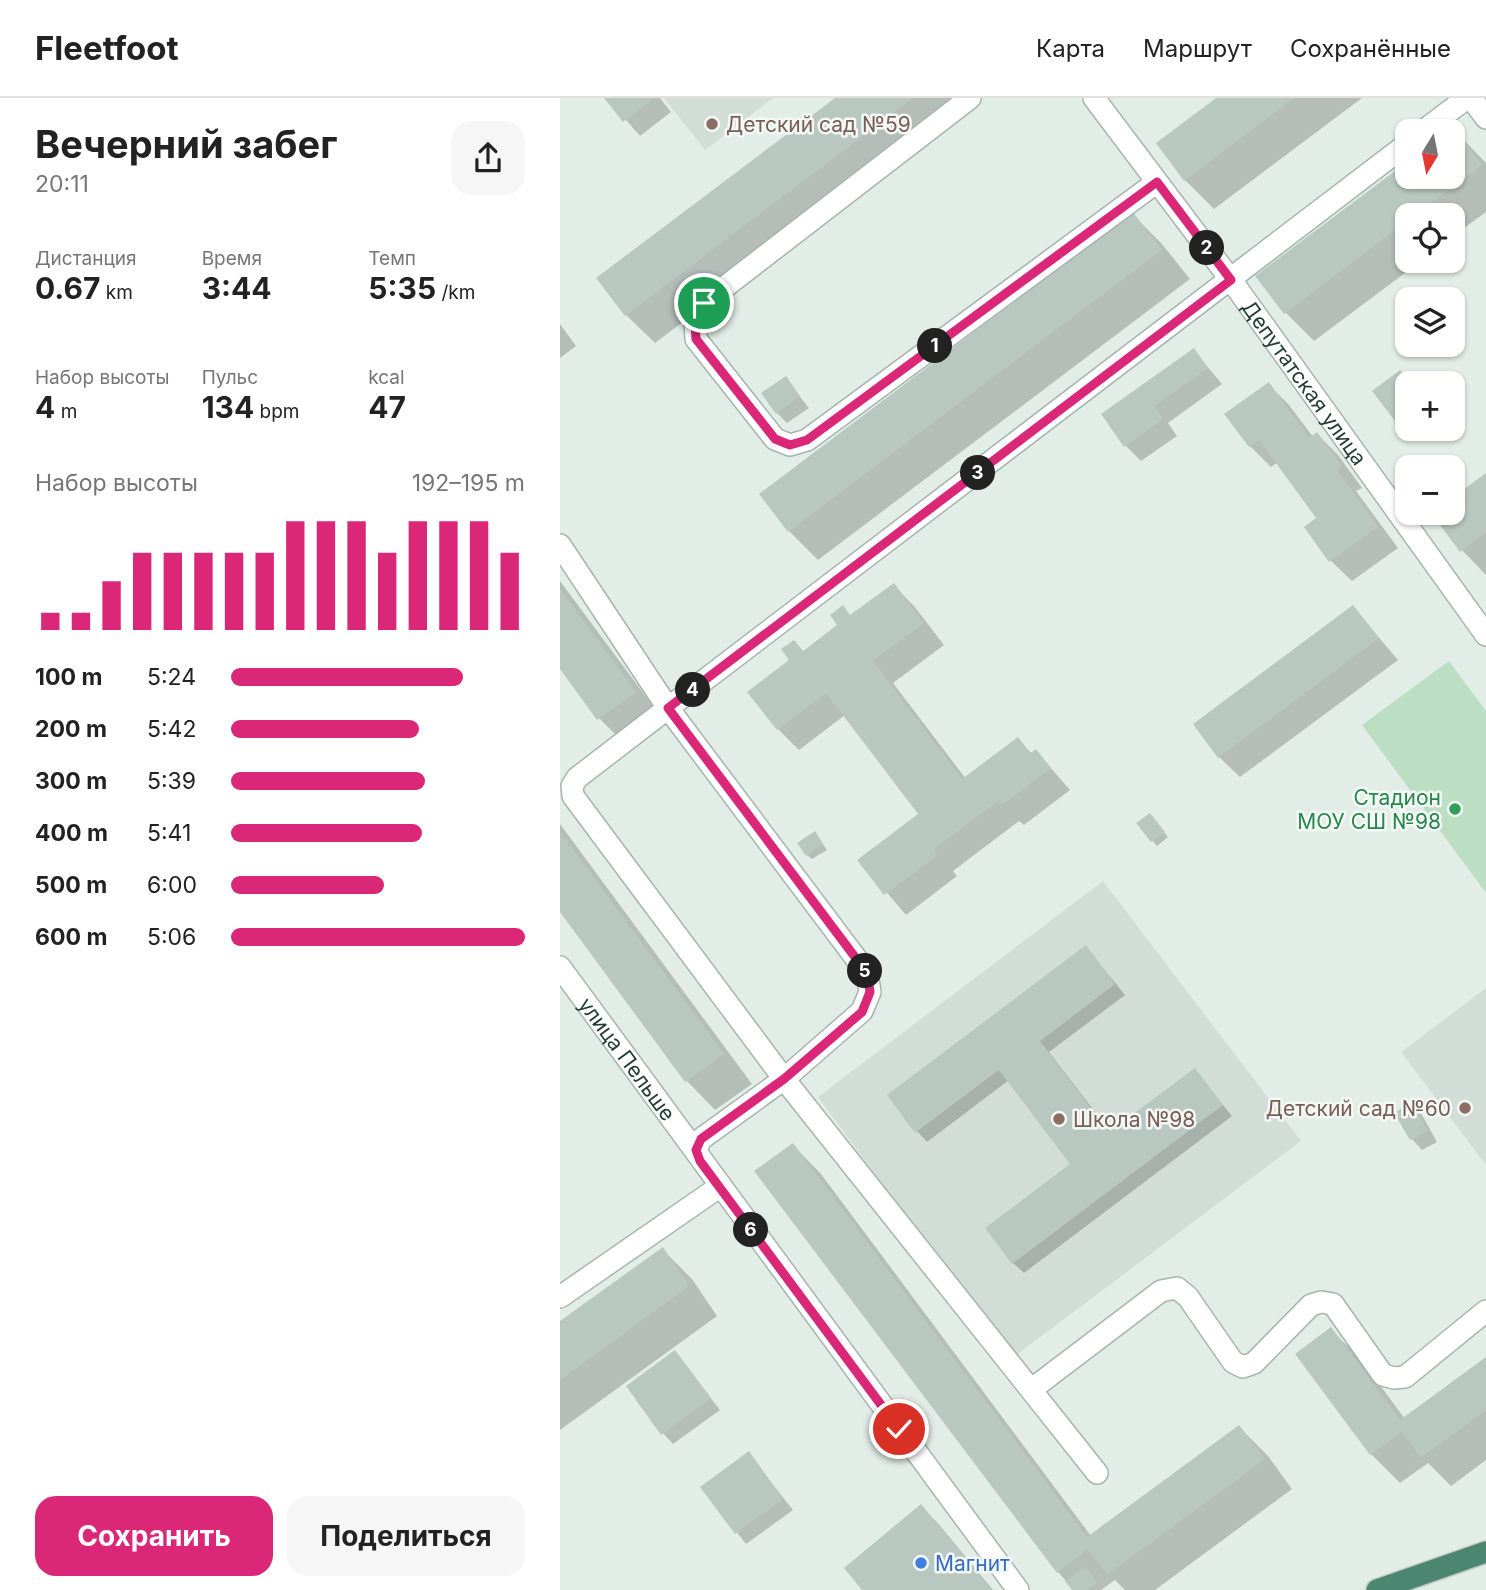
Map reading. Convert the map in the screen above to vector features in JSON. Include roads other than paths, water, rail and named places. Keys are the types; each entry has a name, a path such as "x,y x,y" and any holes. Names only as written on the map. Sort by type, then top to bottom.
{"highway":[{"path":"1377,1590 1486,1552"}],"street":[{"path":"970,98 704,303 695,322 696,339 775,439 790,445 807,440 1157,182"},
{"name":"Депутатская улица","path":"1094,98 1231,280 1486,635"},
{"path":"1440,119 1469,98 1486,118"},
{"path":"1097,1472 784,1079 573,796 572,786 577,778 668,708 1395,153"},
{"path":"560,545 668,708 867,973 870,992 862,1012 784,1079 701,1139 696,1150"},
{"name":"улица Пельше","path":"560,967 696,1150 719,1187 1018,1590"},
{"path":"560,1297 719,1187"},
{"path":"1032,1389 1161,1291 1177,1288 1188,1297 1234,1362 1243,1367 1254,1363 1311,1305 1321,1302 1333,1304 1383,1375 1405,1377 1486,1311"}],"place":[{"name":"Детский сад №59","path":"712,124"},
{"name":"Стадион МОУ СШ №98","path":"1455,809"},
{"name":"Детский сад №60","path":"1465,1108"},
{"name":"Школа №98","path":"1059,1119"},
{"name":"Магнит","path":"921,1563"}]}
